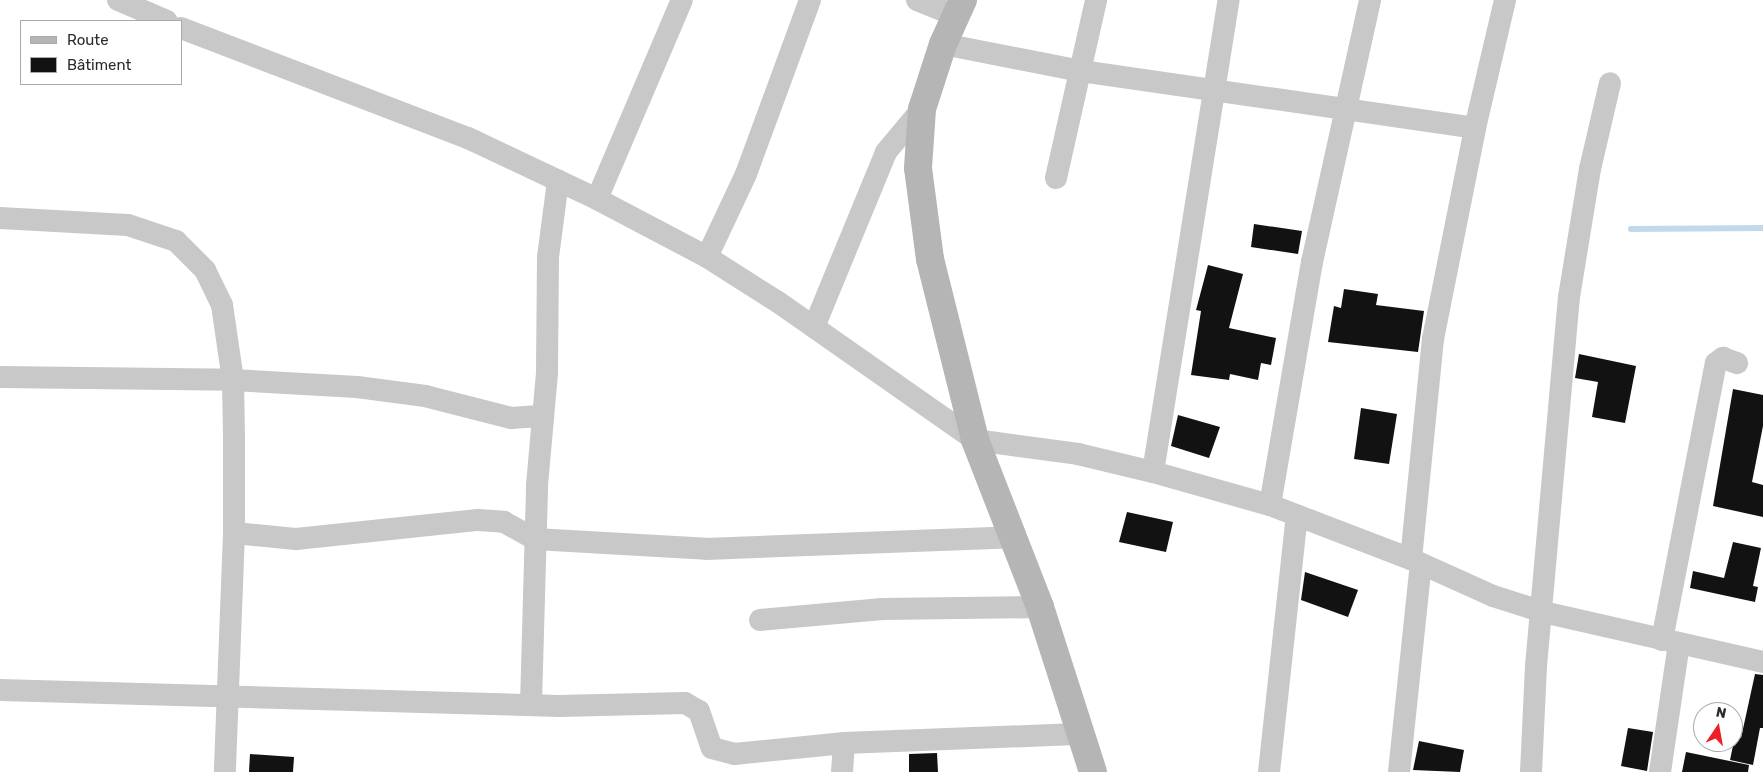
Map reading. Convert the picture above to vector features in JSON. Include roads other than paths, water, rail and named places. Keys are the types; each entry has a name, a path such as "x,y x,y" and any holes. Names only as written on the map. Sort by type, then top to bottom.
{"street":[{"path":"118,0 165,20"},
{"path":"597,199 682,0"},
{"path":"707,257 746,174 810,0"},
{"path":"917,0 959,8 944,44 922,110 918,168 925,224 975,440 1040,607 1093,772"},
{"path":"1056,178 1096,0"},
{"path":"1153,472 1229,0"},
{"path":"1270,506 1312,262 1349,108 1370,0"},
{"path":"1399,772 1433,339 1475,128 1505,0"},
{"path":"182,28 468,138 597,199 707,257 814,327 975,440 1078,454 1153,472 1270,506 1416,562 1493,596 1543,612 1763,662"},
{"path":"944,44 1081,71 1349,108 1475,128"},
{"path":"1531,772 1536,666 1543,612 1569,297 1590,169 1610,83"},
{"path":"814,327 886,152 922,110"},
{"path":"531,704 535,539 547,372 548,257 558,181"},
{"path":"0,218 128,224 176,241 205,270 222,305 233,380 234,533 225,772"},
{"path":"1660,772 1670,642 1716,363 1723,358 1737,363"},
{"path":"0,377 233,380 357,387 425,396 511,418 543,416"},
{"path":"1269,772 1297,516"},
{"path":"234,533 296,539 478,520 504,522 535,539 706,549 1013,537"},
{"path":"760,620 883,609 1040,607"},
{"path":"0,690 229,694 531,704 685,703 700,711 712,748 722,753 766,752 844,743 1082,734"},
{"path":"842,772 844,743"}],"waterway":[{"path":"1631,229 1763,228"}]}
